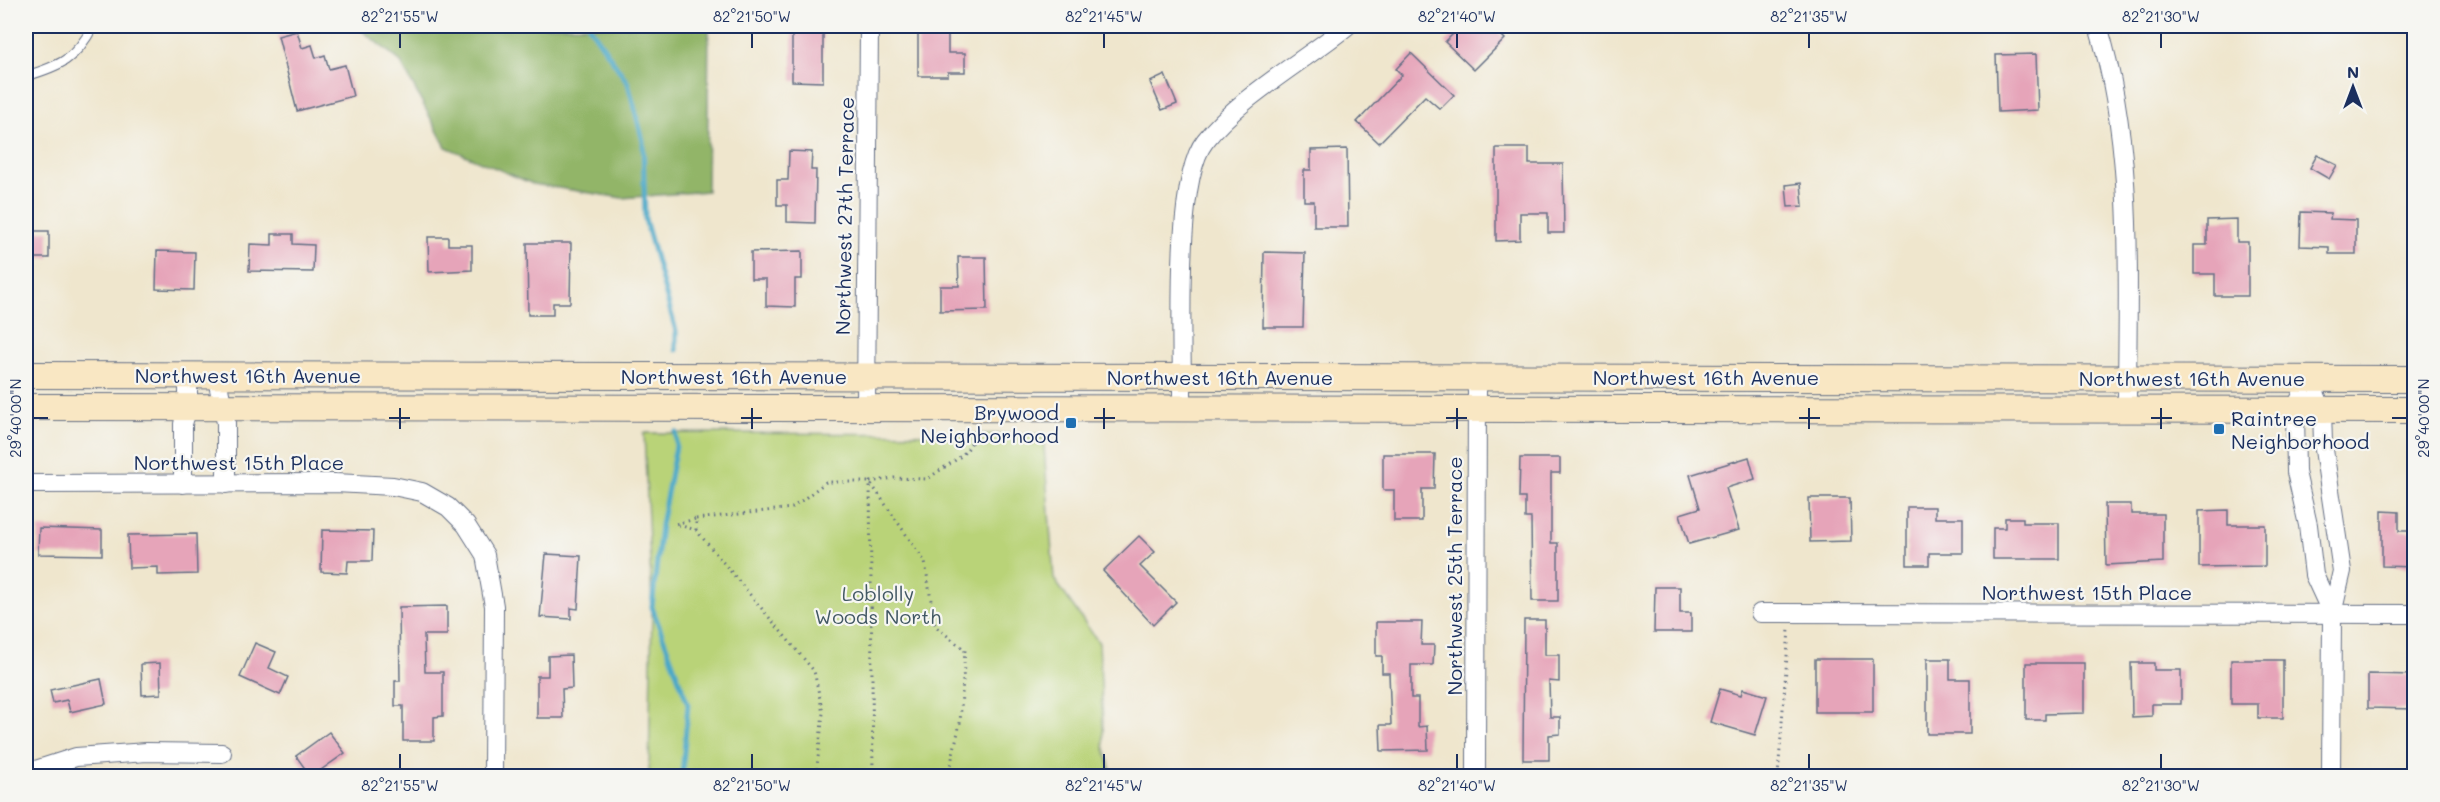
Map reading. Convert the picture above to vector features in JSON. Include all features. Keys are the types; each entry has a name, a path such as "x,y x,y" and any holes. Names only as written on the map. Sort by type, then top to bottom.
{"main road":[{"name":"Northwest 16th Avenue","path":"26,375 2415,379"},
{"path":"536,376 536,407"},
{"path":"1797,377 1797,409"},
{"name":"Northwest 16th Avenue","path":"26,407 2415,410"}],"street":[{"name":"Northwest 27th Terrace","path":"866,408 869,26"},
{"path":"1182,408 1187,190 1204,142 1245,102 1347,26"},
{"path":"2098,26 2110,62 2128,189 2127,409"},
{"path":"183,484 183,424 188,407 188,374"},
{"path":"216,374 224,408 226,484"},
{"name":"Northwest 25th Terrace","path":"1476,777 1477,376"},
{"path":"2310,378 2295,410 2296,472 2308,525 2314,575 2332,614"},
{"path":"2310,378 2322,410 2323,443 2342,571 2332,614 2331,777"},
{"name":"Northwest 15th Place","path":"26,484 335,483 393,486 422,492 448,507 466,525 485,555 494,606 493,777"},
{"name":"Northwest 15th Place","path":"1760,613 2415,614"},
{"path":"26,773 76,757 147,752 222,753"}],"lane":[{"path":"26,76 58,66 83,44 93,26"}],"path":[{"path":"816,777 823,713 814,671 696,530 675,524 696,519 792,508 826,482 870,482 894,478 928,479 943,466 967,453 975,439 974,424"},
{"path":"870,482 873,777"},
{"path":"870,482 925,562 935,626 965,650 960,723 948,777"},
{"path":"696,519 696,530"},
{"path":"1778,777 1790,613"}],"green space":[{"path":"356,26 709,26 707,191 622,198 533,184 446,147 400,61"},
{"name":"Loblolly Woods North","path":"644,433 1043,434 1054,579 1099,643 1104,745 1112,776 649,776 652,607"}],"building":[{"path":"792,26 823,26 823,82 792,81"},
{"path":"918,26 948,26 948,53 965,53 965,72 948,72 948,76 918,76"},
{"path":"1461,26 1492,26 1505,39 1474,70 1445,42"},
{"path":"297,31 302,48 312,45 316,58 325,55 329,69 345,65 353,96 297,111 278,36"},
{"path":"1411,53 1454,95 1440,109 1425,96 1379,143 1357,122 1402,75 1396,69"},
{"path":"2036,54 2038,110 1998,112 1996,55"},
{"path":"1165,75 1177,104 1162,110 1150,82"},
{"path":"1496,148 1529,148 1529,164 1563,164 1564,233 1548,233 1548,213 1520,213 1520,240 1496,241"},
{"path":"1347,149 1348,227 1314,227 1314,201 1304,201 1304,170 1311,170 1311,150"},
{"path":"789,151 812,152 811,170 816,170 815,223 787,222 787,205 777,205 777,180 788,180"},
{"path":"2317,155 2337,165 2329,179 2310,168"},
{"path":"1801,183 1803,206 1788,207 1786,185"},
{"path":"2301,212 2331,213 2330,219 2356,220 2356,254 2329,254 2329,247 2300,246"},
{"path":"2237,219 2237,242 2248,242 2248,296 2215,296 2215,274 2194,274 2194,245 2207,245 2207,220"},
{"path":"26,231 49,231 49,258 26,258"},
{"path":"272,234 293,234 293,244 314,245 313,272 249,271 250,244 272,245"},
{"path":"428,237 448,237 448,245 472,245 472,270 429,272"},
{"path":"527,243 571,243 570,303 553,303 553,315 528,315"},
{"path":"157,251 195,252 194,290 156,289"},
{"path":"802,251 802,279 795,279 795,307 766,306 766,279 751,279 751,252"},
{"path":"1264,252 1305,253 1303,327 1263,327"},
{"path":"958,257 986,257 987,310 940,311 940,286 959,286"},
{"path":"1383,454 1435,454 1434,489 1422,489 1422,521 1394,521 1394,490 1383,490"},
{"path":"1749,457 1755,479 1726,488 1739,530 1689,544 1680,514 1700,508 1690,475"},
{"path":"1520,458 1560,458 1560,473 1551,473 1551,543 1558,543 1558,601 1532,601 1531,518 1525,518 1525,498 1519,498"},
{"path":"1809,498 1850,498 1851,541 1810,542"},
{"path":"2105,504 2131,504 2131,514 2163,514 2163,562 2106,565"},
{"path":"1907,507 1935,507 1935,518 1963,518 1963,553 1929,553 1929,565 1907,565"},
{"path":"2228,510 2228,525 2265,525 2265,566 2199,567 2199,511"},
{"path":"2382,511 2399,512 2399,531 2415,531 2415,567 2382,566"},
{"path":"2005,518 2023,518 2023,523 2059,523 2059,559 1993,559 1993,528 2005,528"},
{"path":"39,528 102,530 102,555 38,554"},
{"path":"322,530 373,531 372,561 348,561 347,573 321,572"},
{"path":"196,534 197,574 158,575 158,567 129,568 128,535"},
{"path":"1139,536 1155,552 1140,566 1176,602 1153,625 1103,571"},
{"path":"546,554 581,556 578,609 571,608 571,619 540,617"},
{"path":"1655,587 1680,587 1680,613 1691,613 1691,632 1654,632"},
{"path":"447,606 447,635 424,635 425,672 443,672 443,716 434,717 434,741 403,741 403,706 395,706 395,681 400,681 399,607"},
{"path":"1524,620 1545,620 1545,655 1559,655 1559,682 1549,681 1550,717 1560,717 1560,734 1549,735 1549,760 1523,760"},
{"path":"1376,622 1422,622 1421,645 1434,645 1433,665 1411,665 1411,698 1418,698 1418,727 1427,726 1428,750 1381,751 1380,725 1391,725 1389,673 1382,673 1382,656 1376,656"},
{"path":"255,643 276,652 269,668 288,677 280,695 240,677"},
{"path":"571,655 572,688 562,689 563,718 537,718 537,676 548,676 548,656"},
{"path":"1815,659 1873,659 1873,712 1815,712"},
{"path":"1927,659 1950,659 1950,679 1970,679 1970,734 1927,734"},
{"path":"2231,660 2283,660 2283,718 2258,718 2258,704 2231,704"},
{"path":"160,663 161,694 142,695 141,664"},
{"path":"2026,663 2084,663 2084,713 2045,714 2045,720 2026,720"},
{"path":"2131,663 2154,663 2154,670 2181,670 2181,704 2152,704 2152,716 2132,717"},
{"path":"2368,674 2415,675 2415,709 2368,708"},
{"path":"101,679 106,704 70,712 67,700 53,703 50,690"},
{"path":"1720,689 1741,695 1743,689 1767,696 1755,735 1710,722"},
{"path":"329,732 345,753 311,777 296,756"}],"waterway":[{"path":"589,26 628,83 643,141 645,219 676,331 676,350"},
{"path":"676,432 676,446 661,525 652,607 688,704 682,776"}],"place":[{"name":"Brywood Neighborhood","path":"1071,423"},
{"name":"Raintree Neighborhood","path":"2219,429"}]}
